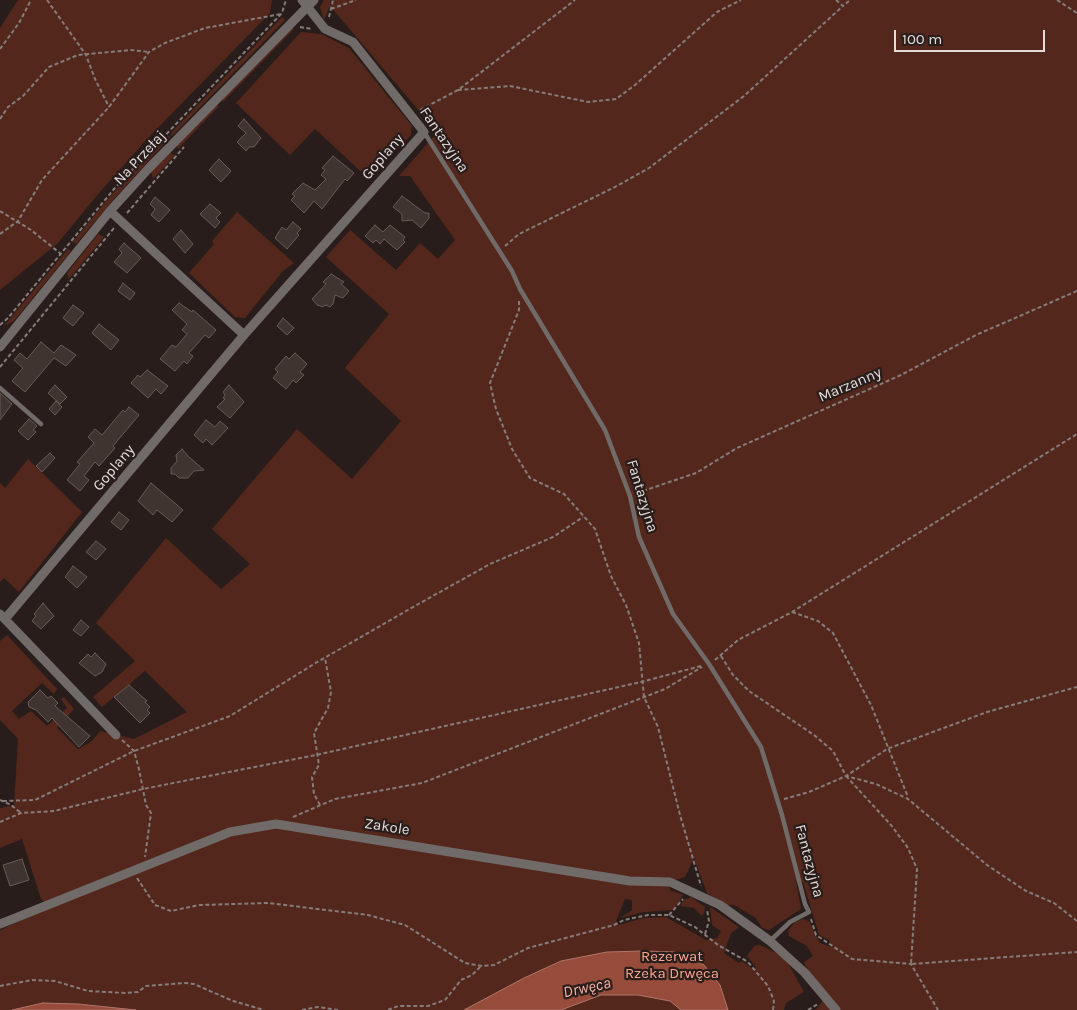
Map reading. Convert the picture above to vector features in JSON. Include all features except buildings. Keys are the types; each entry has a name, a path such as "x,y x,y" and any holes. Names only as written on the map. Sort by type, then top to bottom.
{"street":[{"name":"Fantazyjna","path":"307,2 325,29 353,42 424,132"},
{"name":"Na Przełaj","path":"0,347 3,337 110,211 307,2"},
{"name":"Goplany","path":"116,735 2,617 244,335 424,132"},
{"path":"110,211 244,335"},
{"name":"Zakole","path":"0,924 230,832 276,824 630,880 670,882 720,905 770,941"},
{"path":"770,941 805,973 836,1010"}],"lane":[{"name":"Fantazyjna","path":"424,132 499,250 520,289 605,430 630,496 639,536 672,614 708,664 761,747 805,904 809,912 790,922 770,941"},
{"path":"0,388 41,424"}],"path":[{"path":"0,49 19,23 31,0"},
{"path":"47,0 86,55 109,107"},
{"path":"326,21 333,0"},
{"path":"331,9 356,0"},
{"path":"411,115 458,90 575,0"},
{"path":"458,90 510,86 588,102 616,99 635,85 717,12 741,0"},
{"path":"836,0 843,6"},
{"path":"499,250 519,234 615,187 649,168 744,96 850,0"},
{"path":"1057,0 1077,13"},
{"path":"0,234 18,222 42,180 109,107 149,52 166,43 205,28 282,13"},
{"path":"294,25 298,28 317,28"},
{"path":"0,119 8,107 23,96 49,66 78,55 131,50 149,52"},
{"path":"125,215 185,146"},
{"path":"0,211 61,254"},
{"path":"0,367 114,228"},
{"path":"520,289 519,310 490,383 496,409 512,449 530,478 564,494 595,529 611,576 626,605 639,643 644,697 658,727 687,840 705,898 709,921 704,935"},
{"name":"Marzanny","path":"630,496 696,473 737,448 901,375 976,335 1077,291"},
{"path":"276,824 335,799 422,783 665,689 688,673 721,656 738,640 792,612 1077,434"},
{"path":"2,800 35,800 134,751 230,716 325,658 490,564 553,537 583,517"},
{"path":"792,612 818,621 833,633 871,705 908,799"},
{"path":"721,656 733,675 749,691 814,735 832,752 846,776 891,825 908,848 917,870 911,964 938,1010"},
{"path":"321,805 314,794 312,777 319,764 316,755 314,733 328,708 331,692 325,658"},
{"path":"0,822 21,813 54,811 143,789 316,755 642,682 708,664"},
{"path":"777,801 809,792 846,776 887,749 987,712 1077,687"},
{"path":"116,735 134,751 146,805 151,814 144,855 150,865"},
{"path":"846,776 876,784 908,799 987,865 1026,891 1054,903 1077,921"},
{"path":"2,800 21,813"},
{"path":"133,872 155,905 171,911 200,905 268,903 368,915 405,926 465,963 482,966 494,965 528,948 614,925 624,920 648,915 669,915 695,927 718,946 748,962 761,975 774,1002 773,1010"},
{"path":"669,915 690,891"},
{"path":"809,912 816,935 852,959 911,964 1077,952"},
{"path":"388,1010 398,1006 428,1006 444,1000 461,980 472,975 482,966"},
{"path":"0,986 32,980 55,981 88,990 126,993 138,992 146,986 185,983 194,984 232,1002 264,1010"},
{"path":"808,1010 826,999"},
{"path":"302,1010 318,1007 338,1010"}],"green space":[{"path":"18,0 272,0 270,13 148,138 58,243 0,290 0,28"},
{"name":"Rezerwat Rzeka Drwęca","path":"324,0 331,0 330,5 334,0 1077,0 1077,1010 816,1010 827,995 806,967 804,962 813,956 807,946 789,936 788,931 795,922 803,919 809,921 820,943 831,947 829,940 819,935 803,882 796,881 801,909 769,930 762,928 756,918 734,905 726,905 707,893 694,858 685,877 669,882 670,890 683,895 673,910 644,912 620,918 632,910 632,900 625,899 616,921 619,925 643,918 666,917 706,940 717,938 721,931 712,925 710,907 739,927 731,933 724,953 739,963 742,961 753,969 756,967 747,956 754,946 760,945 780,955 788,963 804,992 786,1003 784,1010 0,1010 0,930 48,908 41,899 22,839 0,848 0,808 14,805 18,739 0,720 0,641 7,635 57,689 54,694 42,683 12,711 19,719 31,711 47,726 67,708 61,699 64,697 74,709 57,728 78,749 92,741 100,731 134,739 187,712 145,671 102,707 93,697 135,661 96,623 166,538 221,589 250,564 212,529 297,429 352,479 401,421 345,368 389,314 326,257 350,230 396,270 420,243 438,259 455,240 410,176 399,176 434,136 426,119 330,6 324,20 320,7"},
{"path":"282,17 285,20 172,136 170,134"},
{"path":"292,27 294,29 223,102 223,98"},
{"path":"301,32 321,34 349,48 412,126 411,135 369,179 315,129 290,155 236,103"},
{"path":"216,105 219,106 178,149 177,145"},
{"path":"168,135 170,137 76,244 73,242 111,195"},
{"path":"170,153 175,155 153,179 151,172"},
{"path":"237,212 294,263 283,271 245,318 235,317 189,273 214,244 212,241"},
{"path":"98,234 104,237 69,279 67,273"},
{"path":"68,249 71,251 14,321 4,326"},
{"path":"28,459 82,512 19,592 4,578 0,582 0,483 5,488"},
{"path":"691,897 705,907 704,914 701,915 694,908 680,906 684,900"}],"water":[{"name":"Drwęca","path":"607,952 674,952 704,965 720,985 728,1010 681,1010 670,1001 638,995 601,995 561,1010 464,1010 524,978 561,961"},
{"path":"43,1003 78,1004 136,1010 12,1010"}]}
